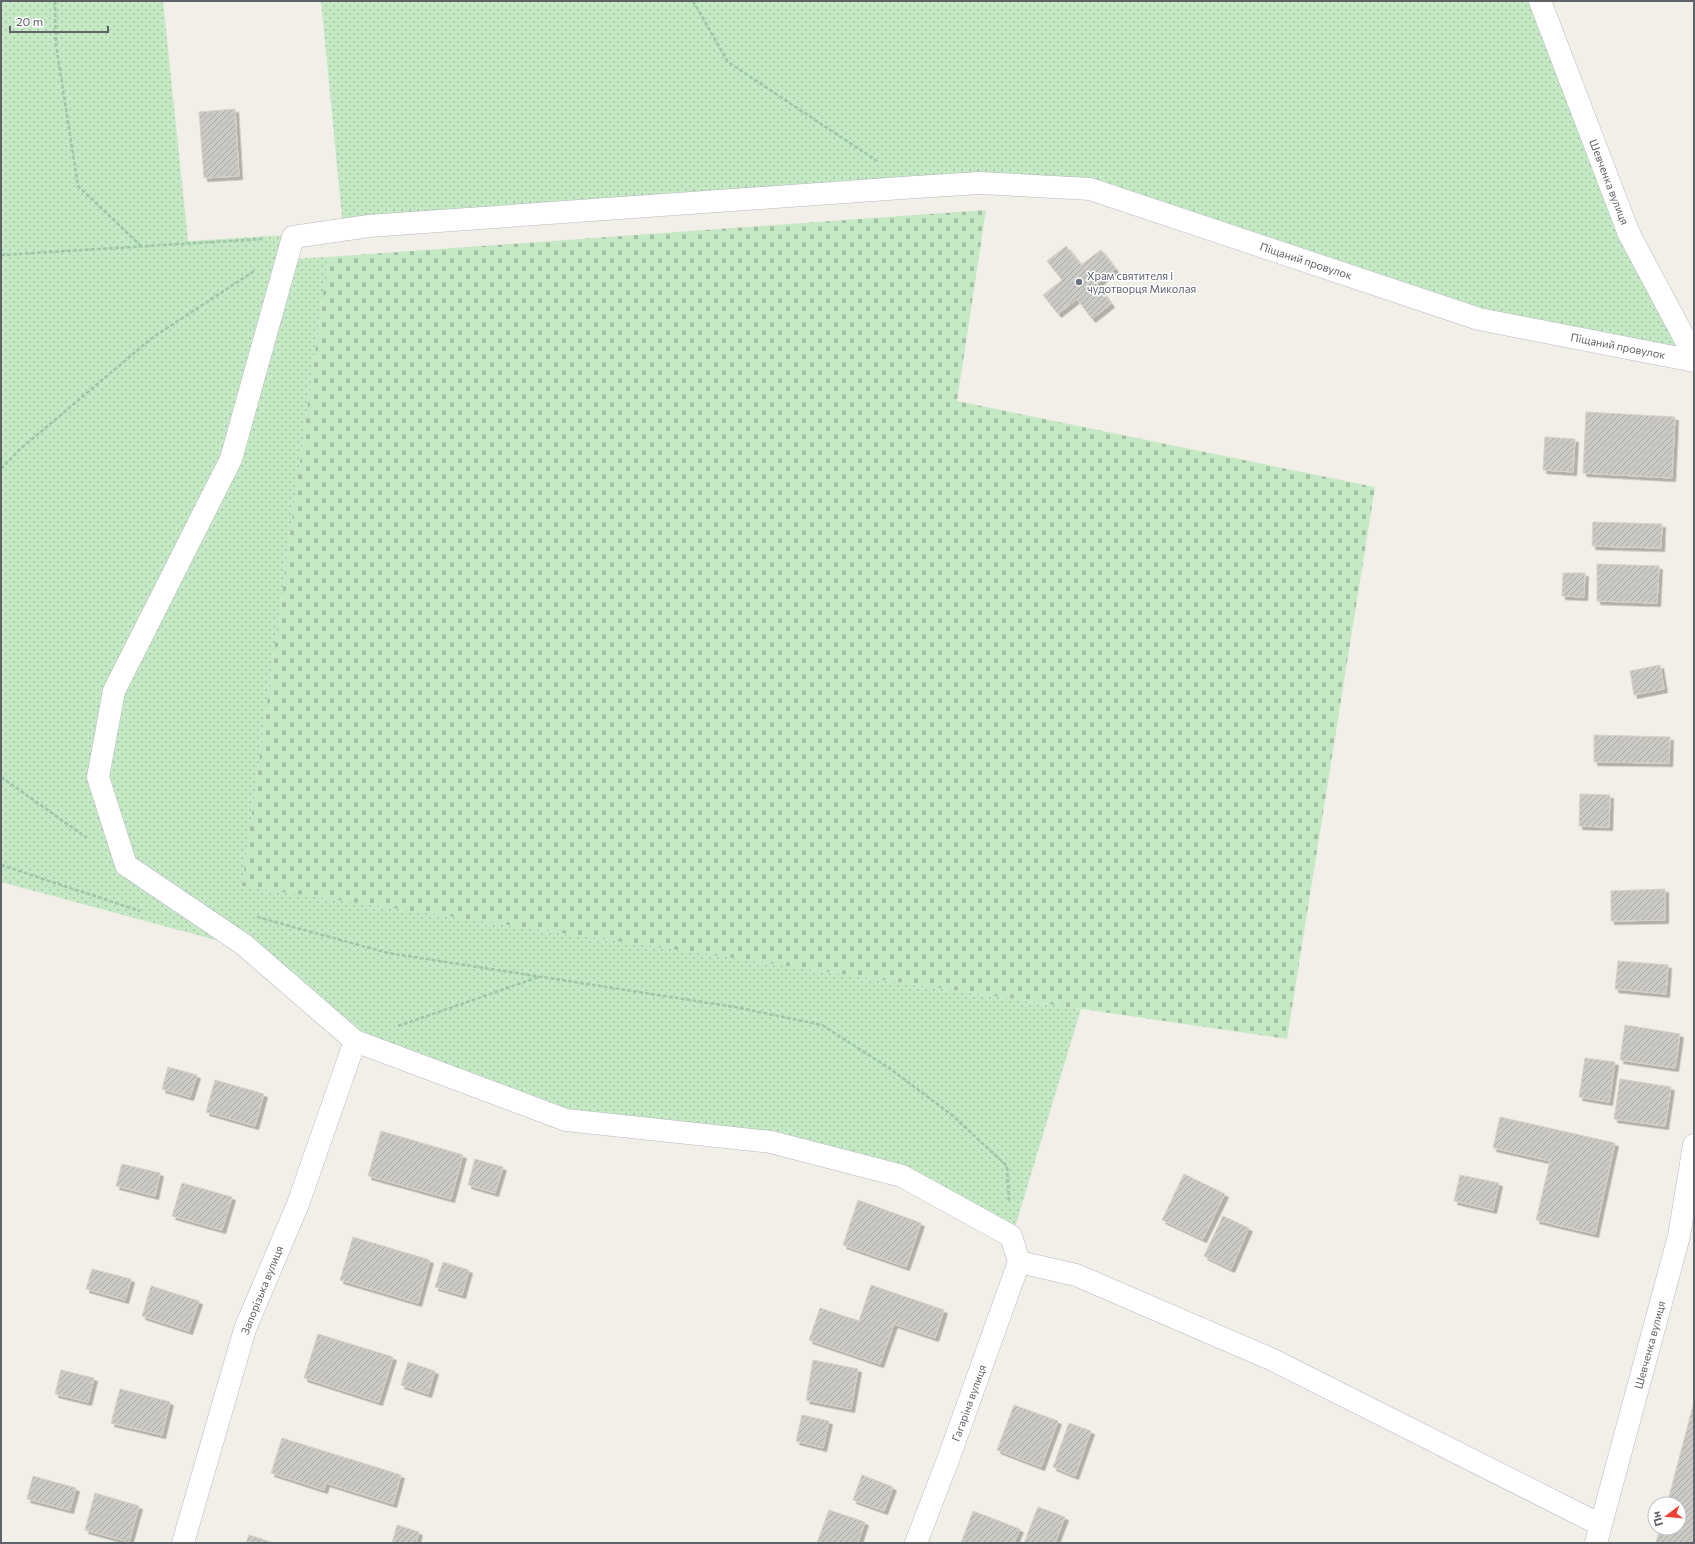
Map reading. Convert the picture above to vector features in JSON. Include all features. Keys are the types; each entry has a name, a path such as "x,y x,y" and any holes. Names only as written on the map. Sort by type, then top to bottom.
{"street":[{"name":"Шевченка вулиця","path":"1540,1 1629,234 1694,356"},
{"name":"Піщаний провулок","path":"293,237 369,226 980,183 1090,189 1480,319 1694,361"},
{"path":"293,237 231,459 114,691 98,777 126,865 243,944 354,1041 566,1120 771,1142 902,1176 1011,1236 1019,1262 1076,1275 1273,1360 1599,1534"},
{"name":"Запорізька вулиця","path":"183,1543 245,1329 298,1204 354,1041"},
{"name":"Шевченка вулиця","path":"1599,1534 1679,1236 1694,1145"},
{"name":"Гагаріна вулиця","path":"916,1543 949,1457 1019,1262"}],"path":[{"path":"55,1 56,45 78,186 142,247"},
{"path":"693,1 728,62 916,187"},
{"path":"1,255 293,237"},
{"path":"1,469 18,451 152,338 246,278 257,268"},
{"path":"1,777 126,865"},
{"path":"1,865 145,912"},
{"path":"251,916 388,953 735,1007 822,1025 889,1068 952,1115 1007,1166 1011,1236"},
{"path":"354,1041 539,977"}],"green space":[{"path":"1,1 163,1 188,241 290,235 229,458 112,690 96,778 124,867 242,947 1,882"},
{"path":"321,1 1537,1 1693,359 1480,317 1090,187 343,227"},
{"path":"986,210 957,401 1375,487 1287,1039 242,886 328,257"},
{"path":"328,257 242,886 1081,1009 1013,1234 902,1173 566,1119 356,1039 129,863 101,778 117,692 234,460 289,259"}],"building":[{"path":"235,109 239,176 204,178 199,112"},
{"name":"Храм святителя і чудотворця Миколая","path":"1066,246 1081,265 1101,250 1115,269 1097,284 1111,304 1092,319 1077,299 1058,314 1043,295 1062,280 1047,261"},
{"path":"1586,412 1675,417 1672,478 1583,473"},
{"path":"1545,437 1575,439 1573,472 1543,470"},
{"path":"1593,522 1662,524 1661,548 1592,546"},
{"path":"1597,564 1659,566 1657,603 1597,601"},
{"path":"1563,573 1585,573 1584,597 1562,596"},
{"path":"1660,665 1664,689 1634,695 1630,671"},
{"path":"1594,735 1670,737 1669,763 1594,762"},
{"path":"1580,794 1610,795 1609,827 1579,826"},
{"path":"1665,889 1665,920 1611,921 1611,891"},
{"path":"1618,961 1668,965 1666,994 1615,989"},
{"path":"1625,1025 1680,1034 1675,1068 1620,1060"},
{"path":"1585,1058 1615,1062 1609,1102 1579,1097"},
{"path":"168,1067 197,1075 190,1097 162,1089"},
{"path":"1620,1079 1671,1087 1665,1126 1614,1119"},
{"path":"215,1080 264,1094 255,1126 206,1112"},
{"path":"1500,1117 1615,1143 1595,1234 1536,1220 1550,1161 1493,1148"},
{"path":"381,1131 463,1155 451,1199 368,1176"},
{"path":"475,1159 503,1167 495,1193 468,1185"},
{"path":"122,1164 160,1173 155,1196 116,1186"},
{"path":"1184,1174 1225,1194 1203,1239 1162,1220"},
{"path":"1460,1175 1499,1183 1493,1210 1454,1201"},
{"path":"182,1183 232,1197 222,1230 172,1216"},
{"path":"858,1200 921,1223 906,1267 843,1245"},
{"path":"1223,1216 1249,1228 1231,1269 1204,1256"},
{"path":"353,1237 430,1260 418,1303 340,1280"},
{"path":"443,1262 469,1270 462,1295 435,1287"},
{"path":"92,1269 131,1279 125,1300 86,1289"},
{"path":"871,1285 944,1310 935,1338 894,1324 880,1364 809,1340 820,1308 859,1321"},
{"path":"151,1286 199,1301 189,1331 142,1316"},
{"path":"318,1334 393,1357 379,1402 304,1378"},
{"path":"813,1360 858,1369 851,1409 806,1400"},
{"path":"408,1362 435,1371 428,1394 401,1385"},
{"path":"61,1370 94,1378 88,1402 55,1394"},
{"path":"120,1389 170,1402 162,1435 111,1423"},
{"path":"1694,1402 1694,1543 1656,1543 1658,1536 1687,1536 1687,1496 1669,1496"},
{"path":"1014,1405 1058,1421 1041,1467 997,1450"},
{"path":"802,1415 829,1421 823,1448 796,1441"},
{"path":"1069,1423 1091,1431 1075,1476 1053,1467"},
{"path":"282,1438 401,1475 393,1504 326,1483 324,1490 271,1473"},
{"path":"862,1475 893,1487 884,1511 853,1500"},
{"path":"33,1476 76,1488 70,1510 27,1499"},
{"path":"95,1493 139,1506 129,1542 85,1530"},
{"path":"1038,1507 1065,1517 1055,1543 1024,1543"},
{"path":"829,1510 865,1522 858,1543 817,1543"},
{"path":"973,1511 1020,1529 1014,1543 961,1543"},
{"path":"397,1525 419,1532 416,1543 392,1543"},
{"path":"249,1535 274,1543 246,1543"}],"place":[{"name":"Храм святителя і чудотворця Миколая","path":"1079,282"}]}
